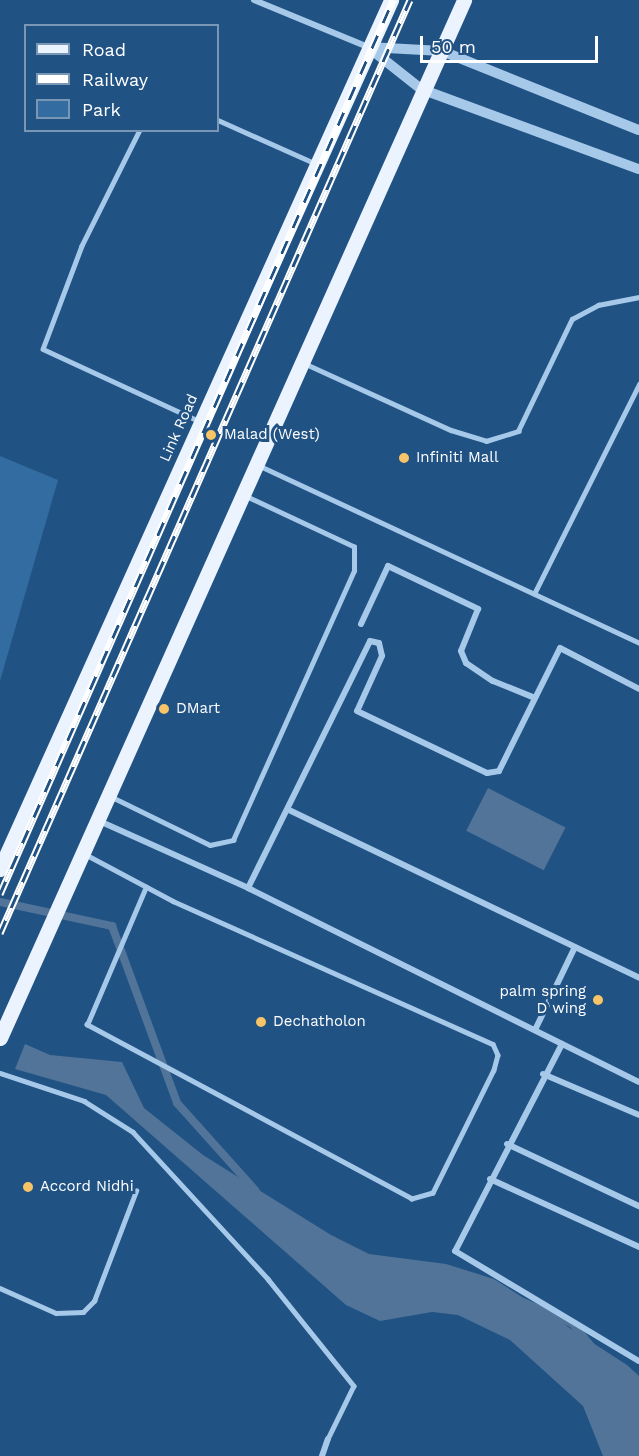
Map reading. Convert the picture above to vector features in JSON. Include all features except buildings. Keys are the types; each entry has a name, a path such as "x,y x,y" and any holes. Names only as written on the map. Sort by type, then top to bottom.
{"main road":[{"name":"Link Road","path":"0,869 391,0"},
{"path":"0,1038 105,793 303,363 422,89 442,51 464,0"}],"street":[{"path":"254,0 368,47 422,89 639,169"},
{"path":"368,47 442,51 639,130"},
{"path":"361,624 388,566 478,609 461,651 466,663 493,681 535,698"},
{"path":"248,888 289,810 370,641 379,642 382,656 357,711 487,773 499,771 560,648 639,689"},
{"path":"289,810 639,978"},
{"path":"94,819 248,888 639,1082"},
{"path":"535,1030 575,947"},
{"path":"562,1044 543,1074 455,1251 639,1361"},
{"path":"543,1074 639,1114"},
{"path":"507,1144 639,1206"},
{"path":"490,1179 639,1247"},
{"path":"322,1456 328,1439"}],"lane":[{"path":"219,120 316,164"},
{"path":"139,132 82,246 43,349 201,422"},
{"path":"303,363 451,430 486,441 518,431 572,319 598,305 639,297"},
{"path":"534,594 639,384"},
{"path":"256,464 639,643"},
{"path":"105,793 210,845 233,840 358,560 354,547 242,494"},
{"path":"78,858 146,887 493,1044 498,1055 433,1193 424,1199 412,1199 87,1025 146,887"},
{"path":"0,1073 84,1101 133,1132 268,1279 354,1386 328,1439"},
{"path":"0,1288 56,1313 83,1312 94,1302 136,1191"}],"green space":[{"path":"0,456 58,480 0,681"}],"shaded area":[{"path":"488,788 566,827 544,870 466,831"},
{"path":"25,1044 50,1055 122,1062 144,1108 203,1155 331,1235 369,1254 446,1264 494,1279 627,1365 639,1376 639,1456 603,1456 583,1406 510,1340 458,1315 432,1312 380,1321 346,1305 106,1095 15,1069"}],"waterway":[{"path":"0,902 112,926 177,1103 256,1191"},
{"path":"523,1302 573,1324 593,1349"}],"railway":[{"path":"0,894 393,0"},
{"path":"0,933 410,0"}],"place":[{"name":"Malad (West)","path":"211,435"},
{"name":"Infiniti Mall","path":"404,458"},
{"name":"DMart","path":"164,709"},
{"name":"palm spring D wing","path":"598,1000"},
{"name":"Dechatholon","path":"261,1022"},
{"name":"Accord Nidhi","path":"28,1187"}]}
